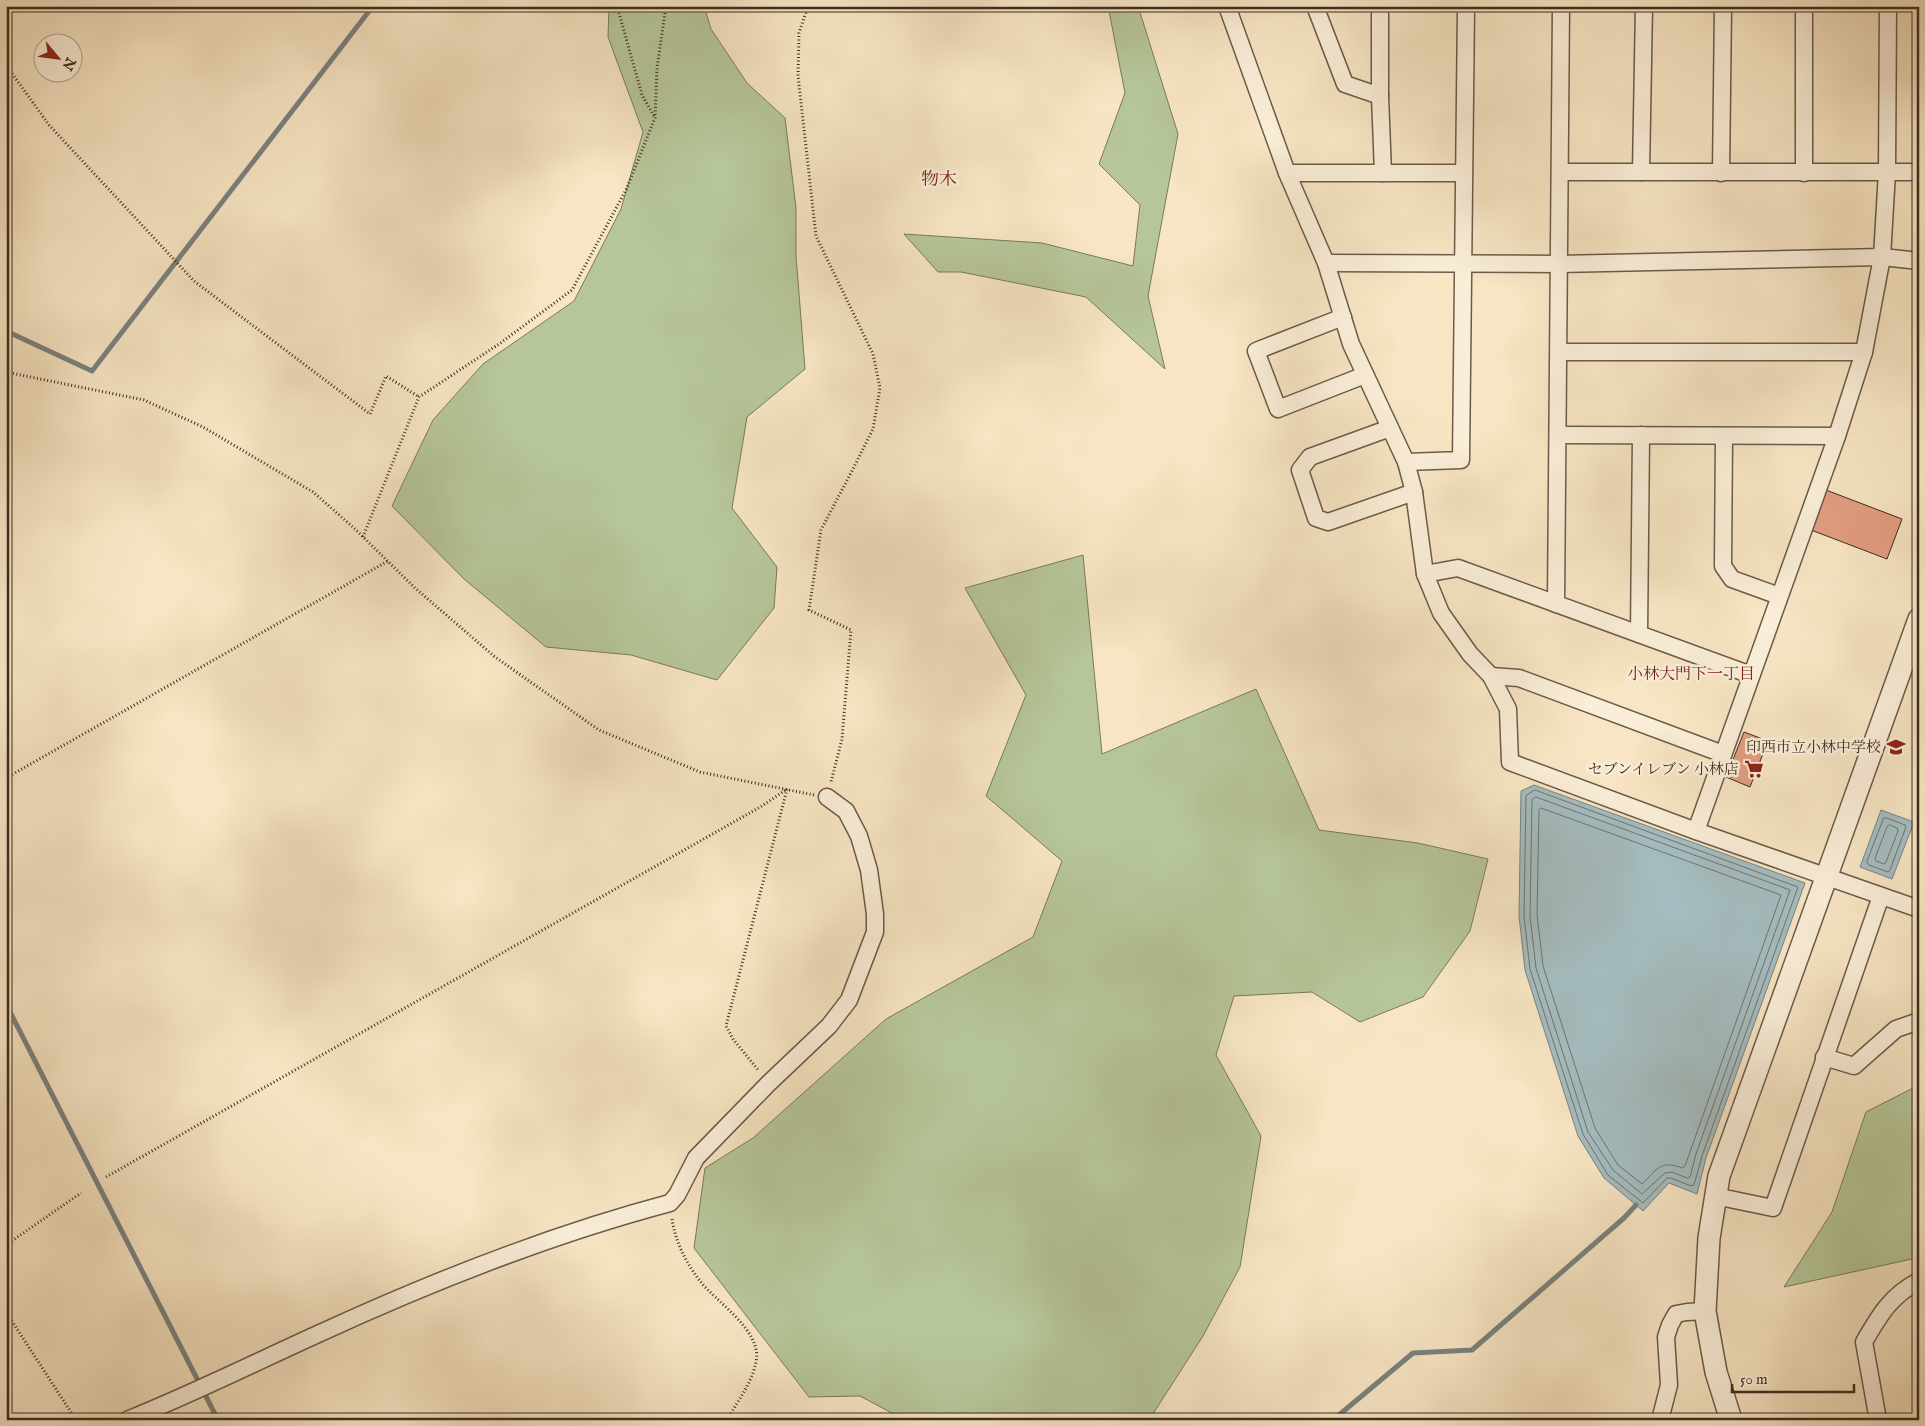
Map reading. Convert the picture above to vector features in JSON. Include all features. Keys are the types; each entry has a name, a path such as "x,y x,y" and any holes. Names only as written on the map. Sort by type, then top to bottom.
{"street":[{"path":"1227,6 1288,173 1326,263 1351,344 1406,462 1414,492 1425,574 1441,613 1470,654 1492,676 1508,709 1510,762 1696,831 1919,909"},
{"path":"1315,6 1344,84 1380,96"},
{"path":"1380,6 1380,96 1383,173"},
{"path":"1406,462 1461,460 1466,6"},
{"path":"1556,604 1561,6"},
{"path":"1641,172 1644,6"},
{"path":"1721,172 1722,6"},
{"path":"1804,6 1804,172"},
{"path":"1696,831 1837,436 1864,352 1882,257 1887,172 1888,6"},
{"path":"1560,172 1919,172"},
{"path":"1288,173 1464,173"},
{"path":"1326,263 1559,264 1882,257 1919,261"},
{"path":"1343,317 1256,351 1278,409 1365,375"},
{"path":"1559,352 1864,352"},
{"path":"1390,428 1310,457 1300,470 1316,518 1328,522 1414,492"},
{"path":"1558,435 1837,436"},
{"path":"1639,634 1641,436"},
{"path":"1724,436 1723,566 1732,579 1780,596"},
{"path":"1425,574 1458,568 1751,675"},
{"path":"1731,1420 1716,1372 1705,1311 1709,1238 1719,1176 1919,619"},
{"path":"1492,676 1519,678 1723,754"},
{"path":"128,1420 184,1398 329,1329 497,1259 593,1226 670,1203 677,1195 696,1158 828,1026 849,1000 875,932 875,914 869,870 859,836 846,811 827,797"},
{"path":"1715,1196 1773,1208 1881,896"},
{"path":"1824,1057 1854,1066 1896,1029 1919,1020"},
{"path":"1878,1420 1864,1342 1886,1306 1909,1286 1919,1281"},
{"path":"1660,1420 1669,1385 1666,1337 1670,1325 1676,1314 1705,1311"}],"path":[{"path":"617,6 642,95 654,118"},
{"path":"362,536 419,397 499,344 572,290 627,188 654,118 657,68 666,6"},
{"path":"6,372 144,400 195,423 313,492 362,536 415,588 495,657 599,730 700,772 827,797 842,739 851,630 809,610 821,530 873,429 880,388 873,354 816,236 798,76 799,33 808,6"},
{"path":"6,65 48,124 194,281 370,414 386,376 419,397"},
{"path":"6,778 388,561"},
{"path":"769,1083 732,1039 726,1026 787,789"},
{"path":"106,1177 762,806 787,789"},
{"path":"6,1245 81,1193"},
{"path":"670,1203 674,1232 688,1264 701,1283 746,1329 756,1344 757,1361 750,1380 727,1420"},
{"path":"6,1312 76,1420"}],"green space":[{"path":"609,6 704,6 711,29 747,83 785,118 796,208 796,256 805,369 747,417 732,508 777,567 774,608 717,680 631,655 546,647 464,579 392,506 433,420 483,364 574,301 621,209 643,132 608,37"},
{"path":"1108,6 1138,6 1178,134 1148,296 1165,369 1086,297 961,272 938,272 904,234 1042,243 1133,266 1140,205 1099,164 1125,93"},
{"path":"1083,555 1102,754 1256,689 1319,830 1418,843 1488,859 1470,931 1423,997 1360,1022 1312,992 1234,996 1216,1055 1261,1136 1240,1267 1203,1336 1149,1420 905,1420 860,1396 809,1397 694,1248 705,1168 753,1138 886,1019 1033,937 1062,861 986,796 1026,695 965,588"},
{"path":"1919,1085 1919,1254 1912,1259 1784,1287 1832,1212 1866,1112"}],"water":[{"path":"1534,785 1805,883 1706,1158 1697,1194 1669,1183 1643,1211 1604,1178 1578,1136 1525,970 1519,916 1521,791"},
{"path":"1881,810 1914,822 1892,879 1860,867"}],"building":[{"path":"1826,490 1902,519 1887,559 1811,530"},
{"path":"1744,732 1768,741 1750,787 1726,777"}],"waterway":[{"path":"6,331 92,371 373,6"},
{"path":"6,1004 218,1420"},
{"path":"1333,1420 1413,1353 1472,1350 1624,1218 1636,1205"}],"place":[{"name":"印西市立小林中学校","path":"1896,747"},
{"name":"セブンイレブン 小林店","path":"1754,769"}],"district":[{"name":"物木","path":"939,179"},
{"name":"小林大門下一丁目","path":"1691,673"}]}
